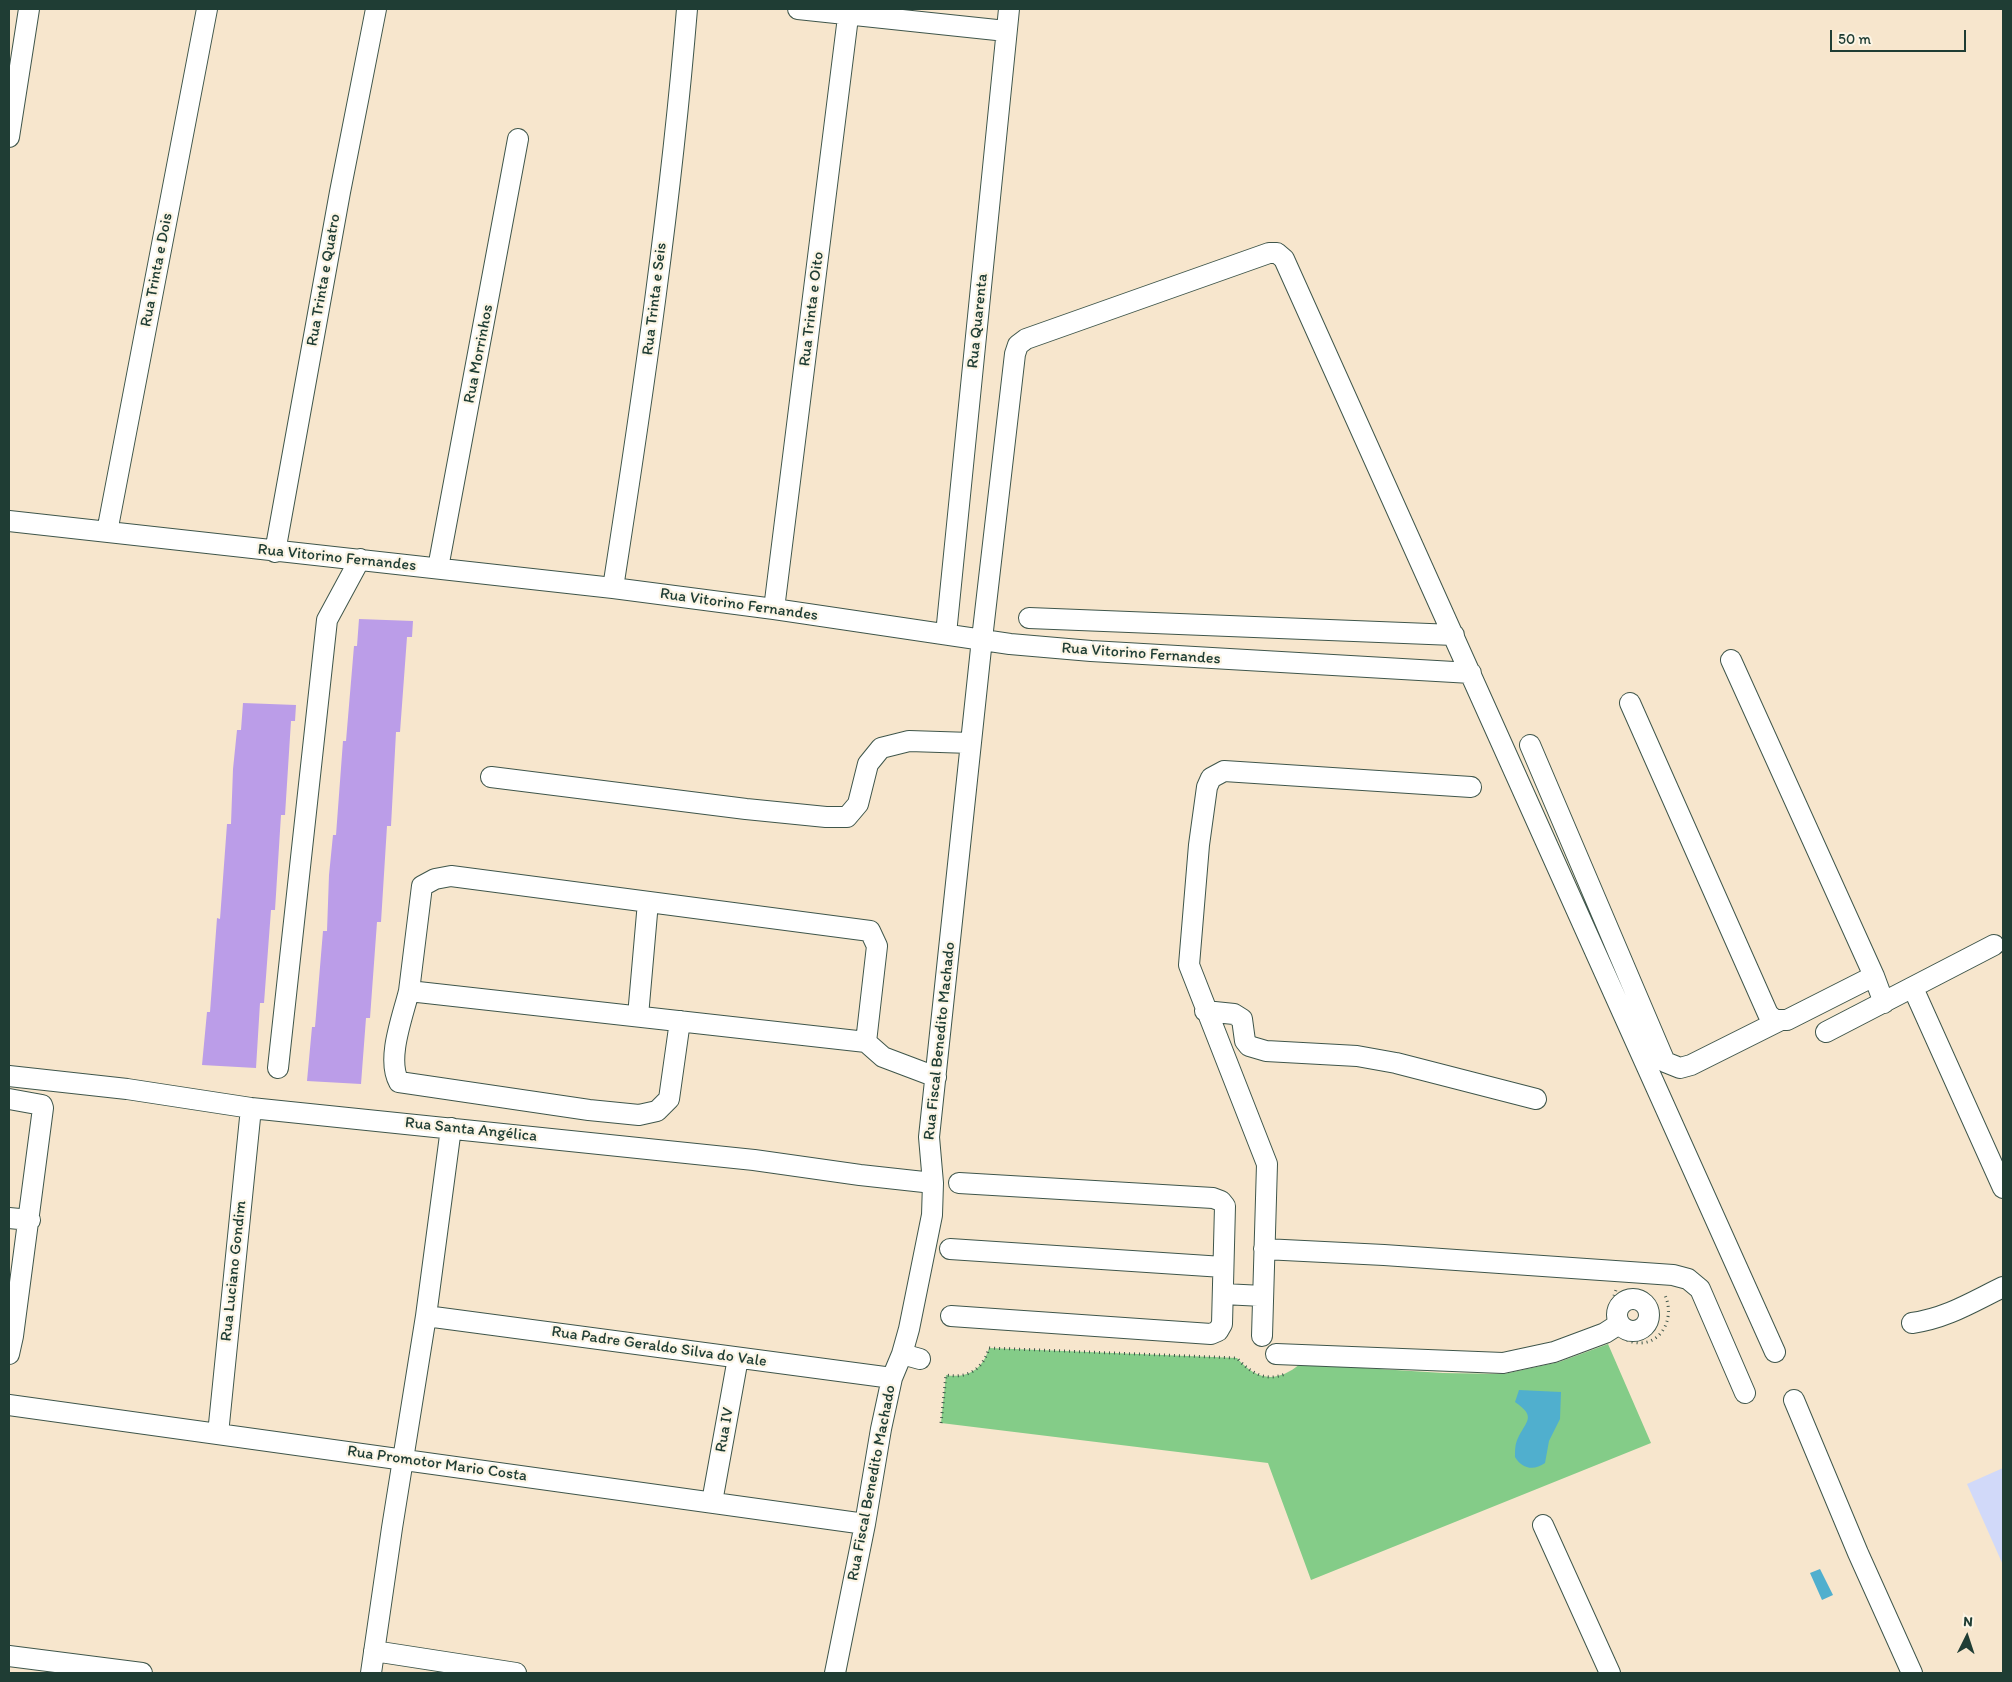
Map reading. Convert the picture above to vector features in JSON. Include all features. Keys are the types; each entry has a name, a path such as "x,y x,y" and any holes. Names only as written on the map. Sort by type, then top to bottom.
{"street":[{"path":"9,137 29,9"},
{"name":"Rua Trinta e Dois","path":"107,532 207,9"},
{"name":"Rua Trinta e Quatro","path":"275,552 336,210 376,9"},
{"name":"Rua Trinta e Seis","path":"612,588 655,304 680,99 687,9"},
{"path":"798,9 849,11 1006,31"},
{"name":"Rua Quarenta","path":"946,634 1009,9"},
{"name":"Rua Trinta e Oito","path":"774,609 849,11"},
{"name":"Rua Morrinhos","path":"438,568 518,139"},
{"name":"Rua Fiscal Benedito Machado","path":"836,1673 892,1378 911,1356 918,1331 934,1183 929,1137 982,639 1015,354 1018,345 1026,339 1150,297 1269,253 1277,253 1284,259 1454,635"},
{"name":"Rua Vitorino Fernandes","path":"9,521 612,588 774,609 1010,644 1091,651 1471,673"},
{"path":"278,1068 327,620 360,559"},
{"path":"1029,618 1454,635 1775,1352"},
{"path":"1731,660 1874,976 1884,1003"},
{"path":"1630,703 1768,1014 1776,1020 1787,1020 1874,976"},
{"path":"491,778 746,809 826,817 847,816 858,804 868,764 881,748 909,741 971,743"},
{"path":"1530,745 1665,1062 1680,1068 1690,1065 1781,1020"},
{"path":"1262,1336 1267,1164 1189,965 1206,788 1211,778 1224,771 1471,787"},
{"path":"680,1021 669,1099 657,1111 640,1115 589,1110 399,1082 394,1074 394,1054 409,991 422,886 435,879 451,876 870,932 878,946 866,1042"},
{"path":"638,1016 648,902"},
{"path":"1826,1032 1994,945"},
{"path":"1913,988 2003,1188"},
{"path":"409,991 866,1042 883,1057 936,1077"},
{"path":"1206,1011 1234,1014 1242,1019 1245,1041 1250,1046 1266,1051 1367,1058 1459,1078 1536,1099"},
{"name":"Rua Santa Angélica","path":"9,1076 127,1089 251,1108 754,1160 934,1183"},
{"path":"9,1099 38,1102 44,1108 30,1220 9,1354"},
{"name":"Rua Luciano Gondim","path":"218,1434 251,1108"},
{"path":"371,1673 426,1316 451,1128"},
{"path":"951,1316 1211,1334 1218,1331 1222,1324 1225,1206 1221,1201 1213,1198 959,1183"},
{"path":"9,1218 30,1220"},
{"path":"950,1249 1223,1266"},
{"path":"1264,1249 1384,1255 1673,1275 1688,1279 1700,1289 1745,1393"},
{"path":"1912,1324 1932,1320 1964,1308 2003,1287"},
{"path":"1223,1294 1263,1296"},
{"name":"Rua Padre Geraldo Silva do Vale","path":"426,1316 892,1378"},
{"path":"1276,1354 1503,1363 1554,1352 1605,1333 1616,1326"},
{"name":"Rua IV","path":"712,1502 738,1358"},
{"path":"1794,1400 1858,1553 1912,1673"},
{"name":"Rua Promotor Mario Costa","path":"9,1404 865,1524"},
{"path":"1543,1525 1610,1673"},
{"path":"374,1651 516,1673"},
{"path":"9,1656 142,1673"}],"path":[{"path":"1620,1286 1611,1300 1616,1326 1631,1342 1640,1343 1650,1340 1659,1336 1665,1328 1669,1319 1670,1309 1663,1291"},
{"path":"941,1423 946,1375 956,1377 974,1372 982,1365 987,1357 989,1348 1237,1358 1255,1374 1267,1377 1279,1376 1290,1372"}],"shaded area":[{"path":"2003,1468 2003,1565 1967,1484"}],"green space":[{"path":"1608,1344 1651,1443 1311,1580 1268,1463 941,1423 946,1375 968,1374 974,1371 983,1362 989,1348 1237,1358 1245,1366 1260,1375 1275,1377 1292,1370 1300,1364 1443,1373 1504,1374 1559,1362"}],"water":[{"path":"1519,1390 1561,1392 1560,1419 1549,1441 1545,1463 1533,1468 1528,1468 1521,1464 1515,1457 1517,1440 1528,1419 1526,1412 1515,1402"},
{"path":"1820,1569 1833,1595 1822,1600 1810,1573"}],"building":[{"path":"359,619 413,621 412,637 407,637 400,732 396,732 391,826 387,826 381,922 377,922 370,1018 366,1018 361,1084 307,1081 312,1027 315,1027 323,931 327,931 333,835 336,835 343,741 346,741 354,646 357,646"},
{"path":"243,703 296,705 295,721 291,721 285,815 281,815 275,910 271,910 264,1003 260,1003 256,1068 202,1065 207,1012 210,1012 217,918 220,919 227,824 231,824 233,769 237,730 241,730"}]}
